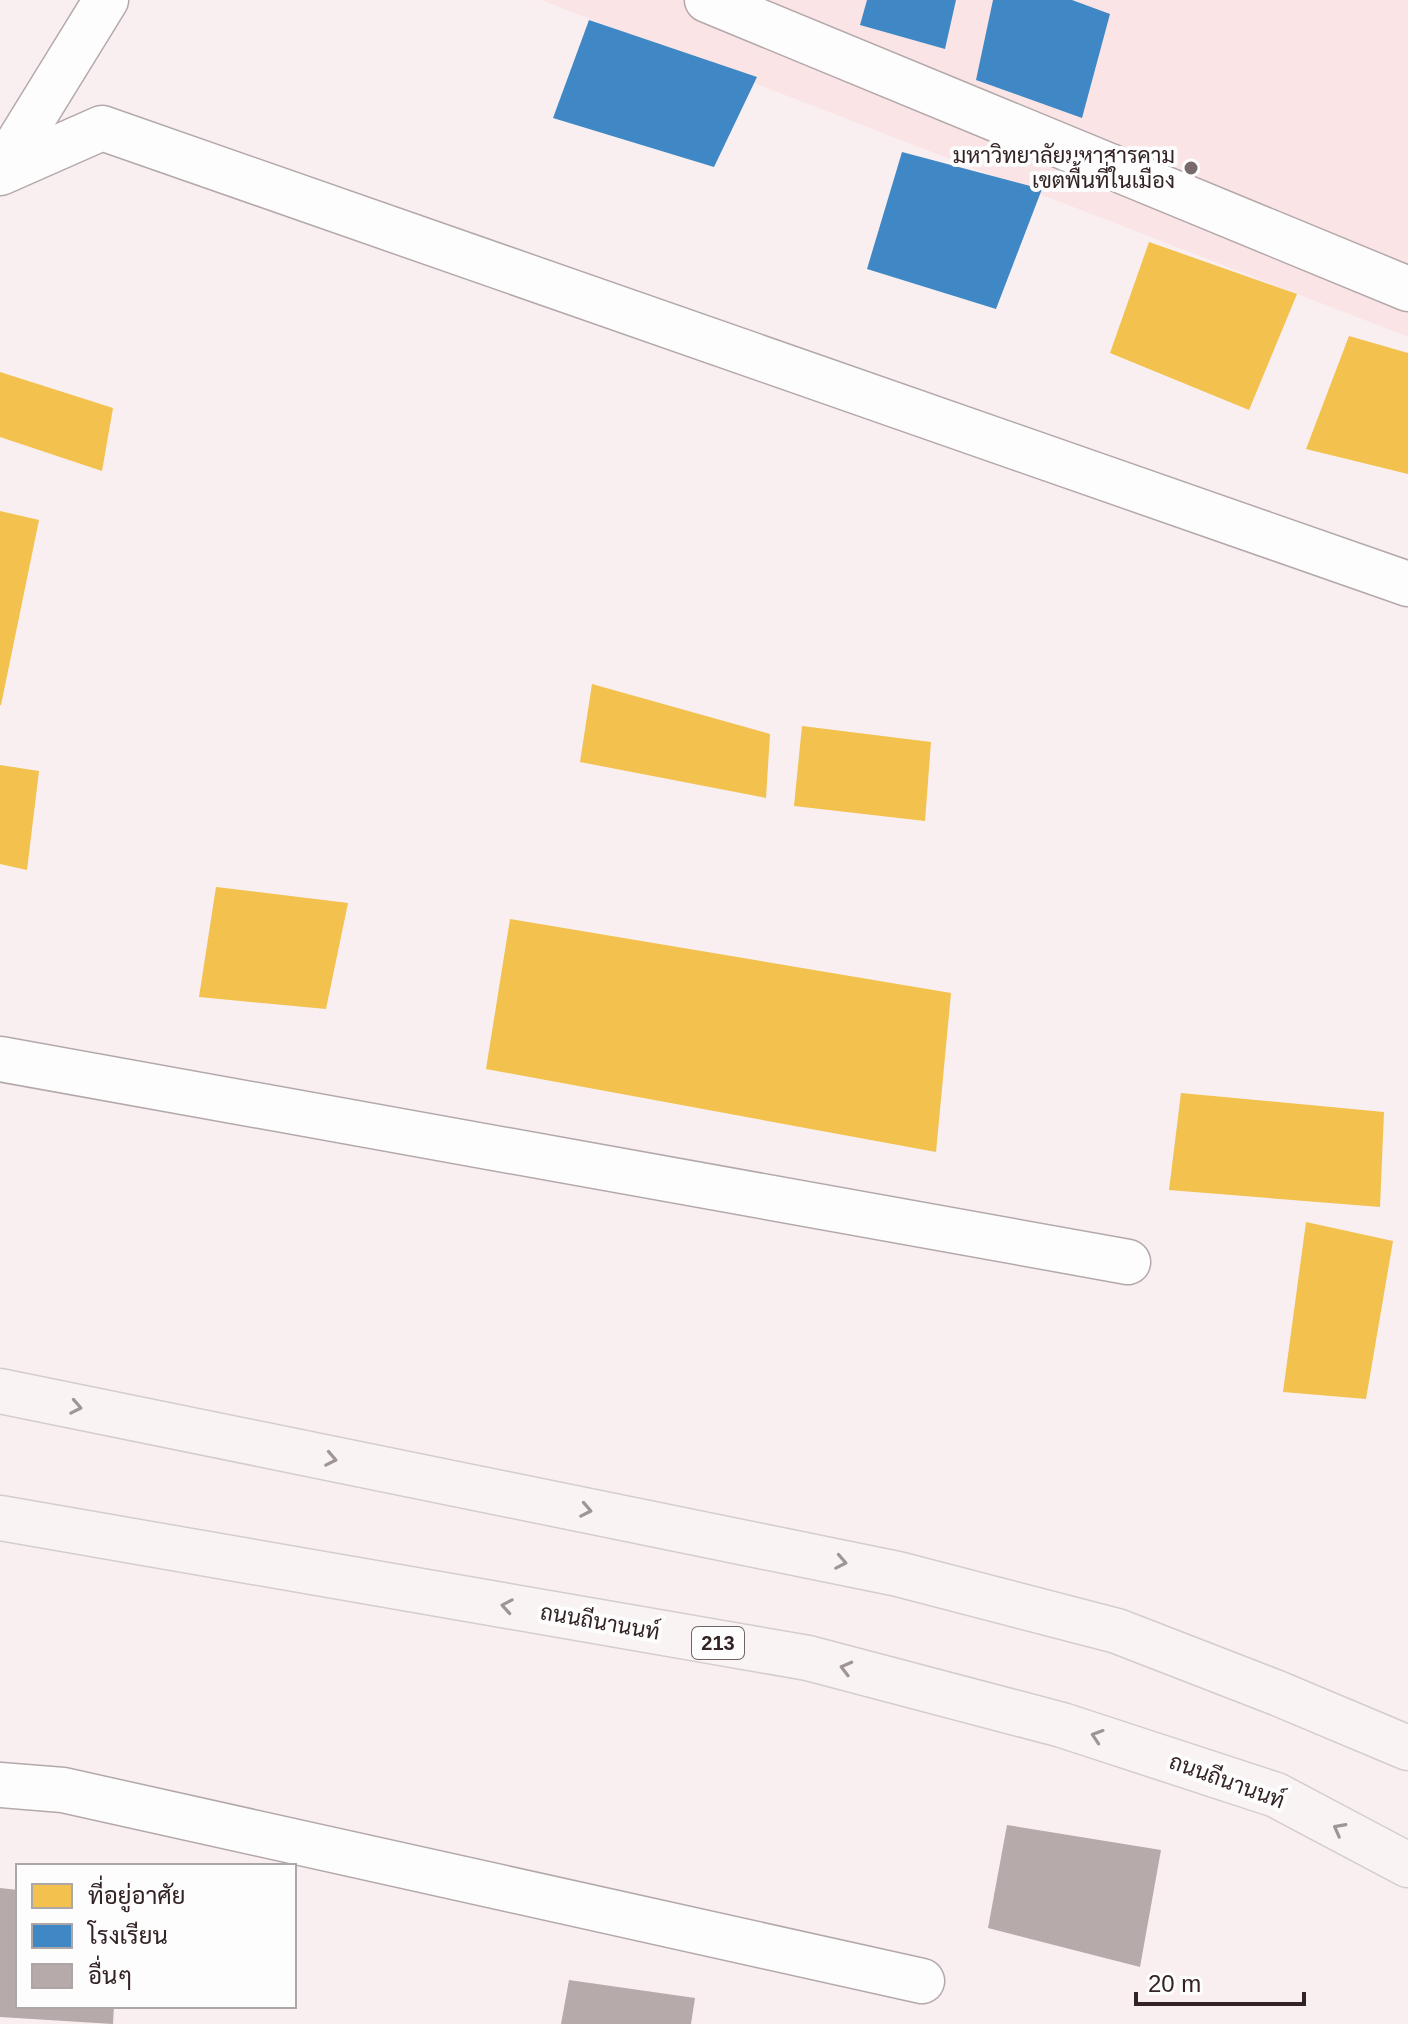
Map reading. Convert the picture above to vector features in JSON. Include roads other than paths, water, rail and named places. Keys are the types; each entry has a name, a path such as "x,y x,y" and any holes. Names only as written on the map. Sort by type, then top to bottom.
{"main road":[{"path":"0,1391 898,1574 1117,1631 1408,1748"},
{"name":"ถนนถีนานนท์","path":"0,1518 808,1658 1062,1725 1276,1795 1408,1865"}],"street":[{"path":"0,172 106,0"},
{"path":"707,0 1408,289"},
{"path":"0,172 102,128 1408,584"},
{"path":"0,1059 1128,1262"},
{"path":"0,1785 63,1790 922,1981"}],"place":[{"name":"มหาวิทยาลัยมหาสารคาม เขตพื้นที่ในเมือง","path":"1191,168"}]}
